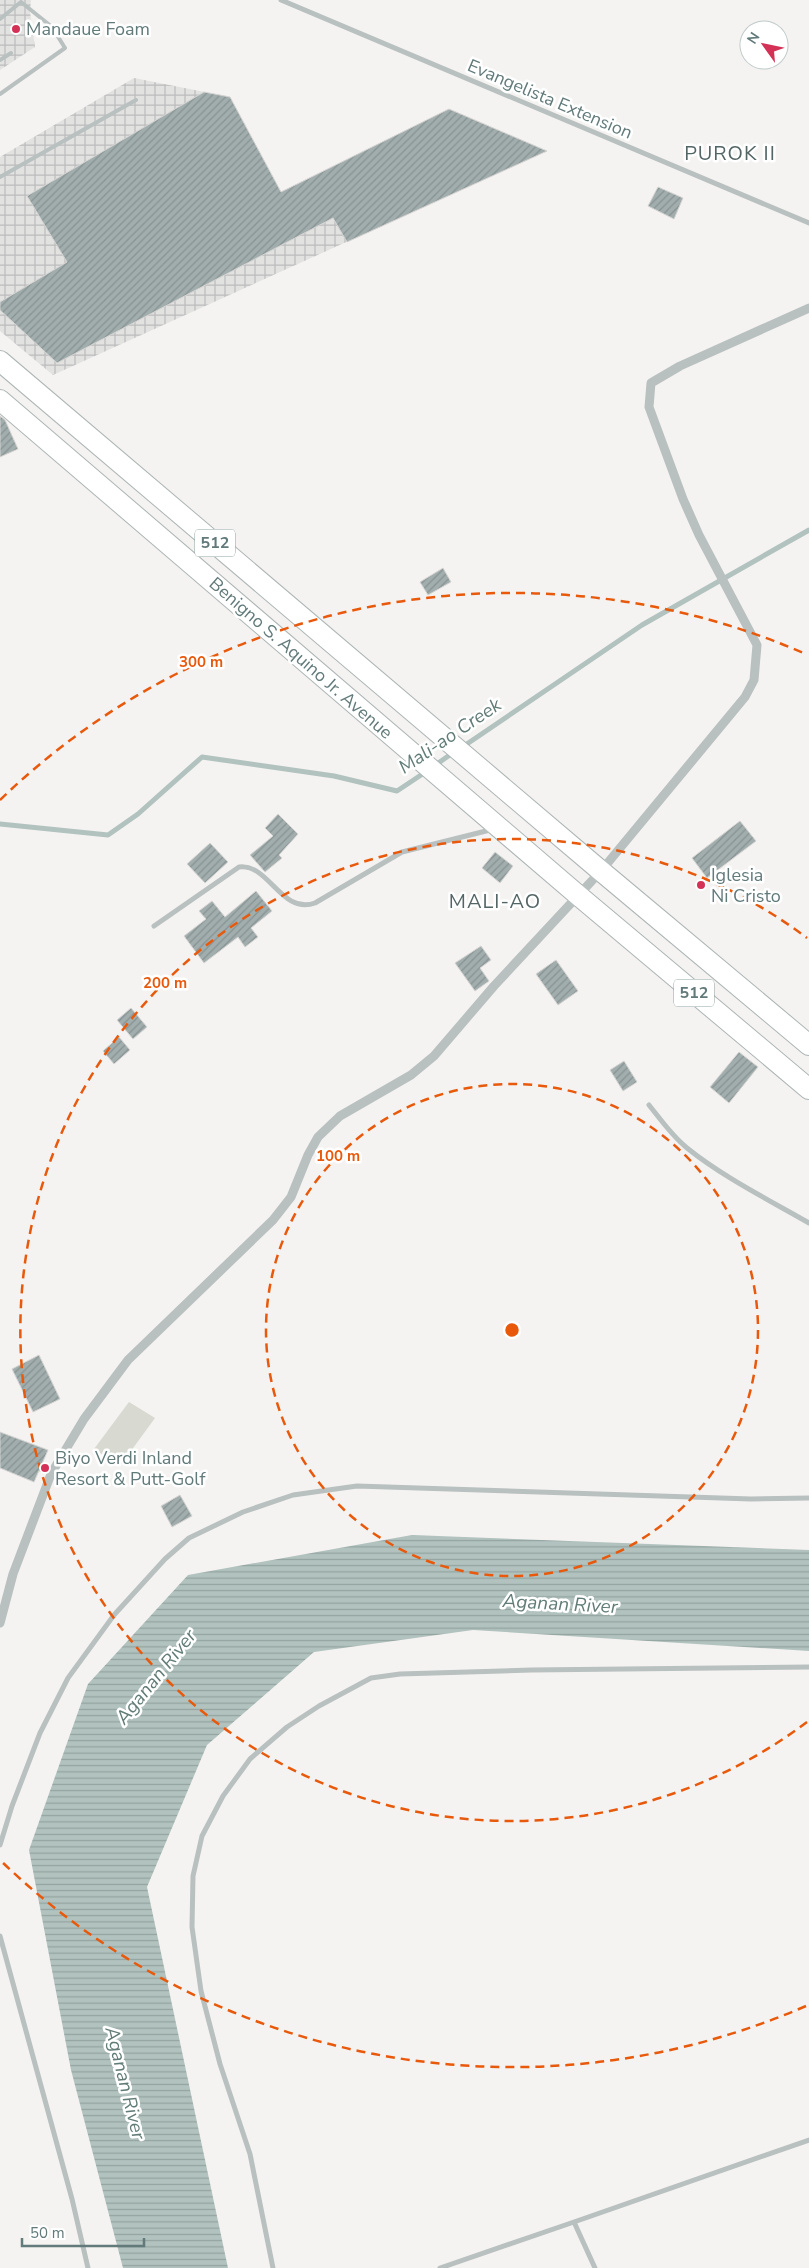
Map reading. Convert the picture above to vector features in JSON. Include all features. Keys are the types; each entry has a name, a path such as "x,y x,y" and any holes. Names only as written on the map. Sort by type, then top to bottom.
{"main road":[{"name":"Benigno S. Aquino Jr. Avenue","path":"0,361 490,778 809,1045"},
{"name":"Benigno S. Aquino Jr. Avenue","path":"0,400 499,828 809,1089"}],"street":[{"name":"Evangelista Extension","path":"280,0 809,223"},
{"path":"0,1623 13,1574 51,1474 84,1419 128,1360 273,1220 291,1197 308,1155 318,1137 340,1116 411,1075 434,1056 494,986 601,871 745,696 754,680 757,645 699,535 683,499 649,407 651,383 680,366 809,308"},
{"path":"154,926 239,866 248,867 292,902 306,906 315,903 402,852 499,828"},
{"path":"649,1105 669,1132 687,1148 712,1166 809,1223"},
{"path":"0,1845 12,1806 40,1733 68,1678 114,1616 165,1559 189,1538 242,1512 293,1495 356,1486 751,1499 809,1498"},
{"path":"273,2268 250,2154 220,2064 201,1991 192,1927 193,1876 202,1836 223,1796 250,1759 287,1727 319,1706 371,1678 400,1674 540,1670 809,1667"},
{"path":"0,1936 72,2200 88,2268"},
{"path":"440,2268 809,2140"},
{"path":"574,2222 595,2268"}],"lane":[{"path":"0,19 21,2 52,26 66,48 0,94"},
{"path":"0,60 11,53"},
{"path":"0,177 136,100"}],"shaded area":[{"name":"Mandaue Foam","path":"0,0 31,0 30,12 35,47 0,70"},
{"path":"134,78 230,97 281,192 449,109 547,151 53,375 0,331 0,157"},
{"path":"129,1402 155,1418 120,1466 94,1449"}],"water":[{"name":"Aganan River","path":"412,1535 809,1550 809,1651 473,1630 314,1652 207,1745 147,1887 228,2268 123,2268 71,2070 29,1850 88,1684 188,1575"}],"building":[{"path":"204,92 230,97 281,192 449,109 547,151 347,242 333,218 57,363 0,310 0,302 67,262 27,196"},
{"path":"658,187 683,198 674,219 648,206"},
{"path":"0,416 5,420 18,449 0,457"},
{"path":"443,568 451,582 428,595 420,582"},
{"path":"278,814 298,834 279,855 282,858 265,872 250,855 273,836 265,828"},
{"path":"740,821 756,841 707,878 692,858"},
{"path":"210,843 228,862 205,883 187,864"},
{"path":"495,852 513,866 500,883 482,868"},
{"path":"256,891 272,911 251,928 258,937 245,947 238,937 204,963 184,936 206,919 199,911 212,901 225,917"},
{"path":"481,946 491,960 480,968 489,981 475,991 455,963"},
{"path":"556,960 578,991 558,1005 536,974"},
{"path":"131,1008 147,1027 133,1039 117,1020"},
{"path":"119,1037 130,1050 114,1064 103,1051"},
{"path":"739,1052 758,1067 729,1103 710,1087"},
{"path":"624,1061 637,1082 623,1091 610,1070"},
{"path":"39,1355 60,1399 33,1412 12,1369"},
{"path":"0,1432 48,1450 34,1482 0,1468"},
{"path":"180,1495 192,1516 172,1527 161,1506"}],"waterway":[{"name":"Mali-ao Creek","path":"461,748 642,625 809,530"},
{"name":"Mali-ao Creek","path":"434,766 454,752"},
{"name":"Mali-ao Creek","path":"0,824 108,835 138,814 202,757 334,776 397,791 427,771"}],"place":[{"name":"Mandaue Foam","path":"16,29"},
{"name":"Iglesia Ni Cristo","path":"701,885"},
{"name":"Biyo Verdi Inland Resort & Putt-Golf","path":"45,1468"}],"district":[{"name":"PUROK II","path":"730,153"},
{"name":"MALI-AO","path":"495,901"}]}
